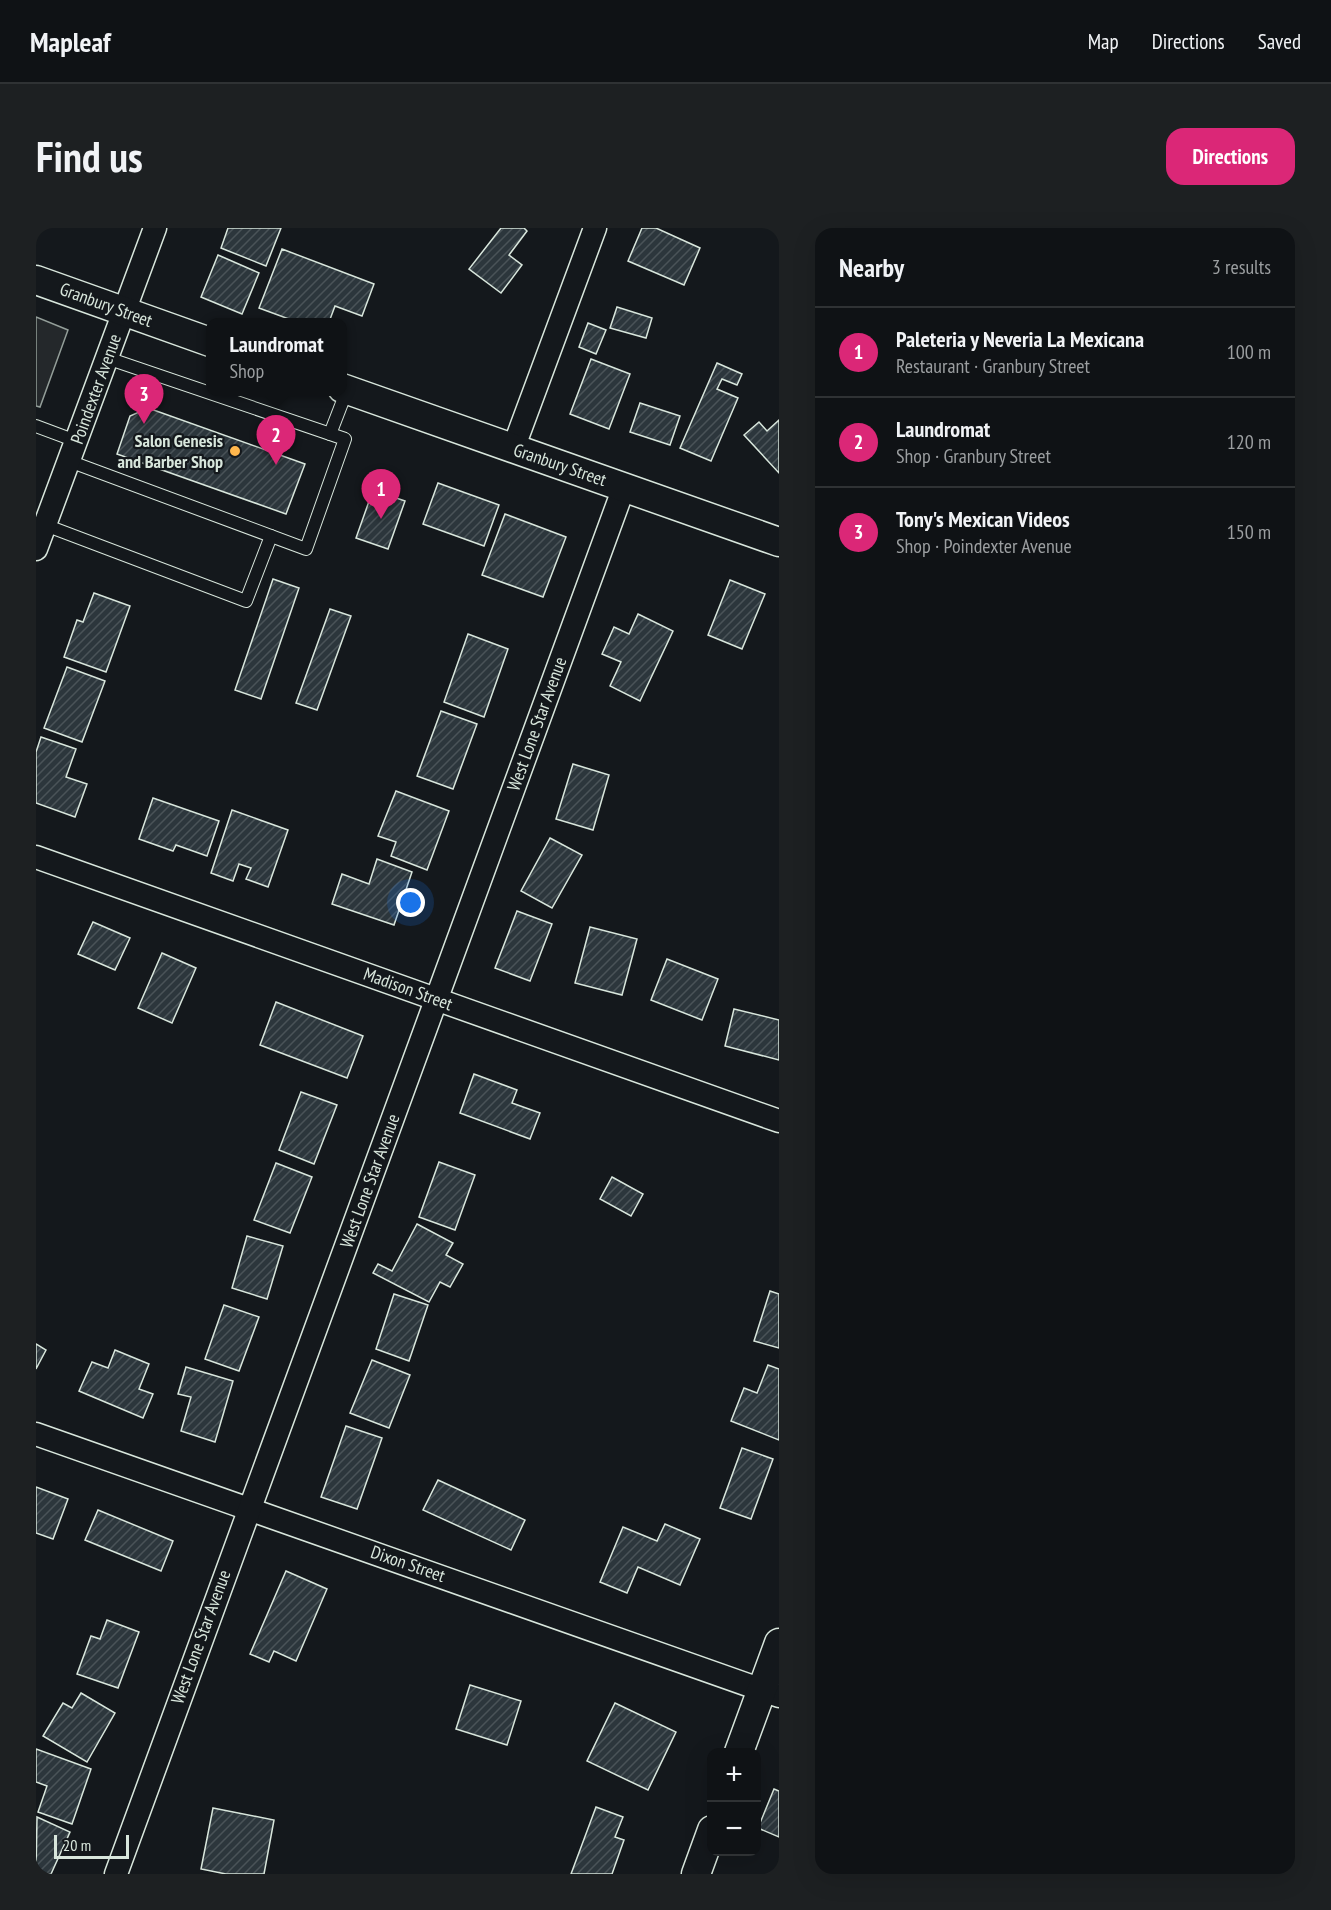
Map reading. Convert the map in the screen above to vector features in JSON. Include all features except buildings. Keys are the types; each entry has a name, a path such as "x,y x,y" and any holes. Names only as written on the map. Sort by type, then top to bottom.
{"street":[{"name":"Poindexter Avenue","path":"36,549 155,228"},
{"path":"513,449 595,228"},
{"name":"Granbury Street","path":"36,280 206,341"},
{"name":"Granbury Street","path":"347,390 779,542"},
{"name":"West Lone Star Avenue","path":"116,1874 248,1508 624,487"},
{"name":"Madison Street","path":"36,857 779,1121"},
{"name":"Dixon Street","path":"36,1434 771,1692"},
{"path":"742,1748 771,1692 779,1643"},
{"path":"696,1874 707,1842"}],"lane":[{"path":"107,358 206,392"},
{"path":"36,426 73,451 306,549 345,439 218,396"},
{"path":"330,434 343,396"},
{"path":"45,525 246,601 271,536"}],"shaded area":[{"path":"36,317 68,330 40,407 36,406"}],"place":[{"name":"Tony's Mexican Videos","path":"144,424"},
{"name":"Salon Genesis and Barber Shop","path":"235,451"},
{"name":"Laundromat","path":"276,465"},
{"name":"Paleteria y Neveria La Mexicana","path":"381,519"}]}
